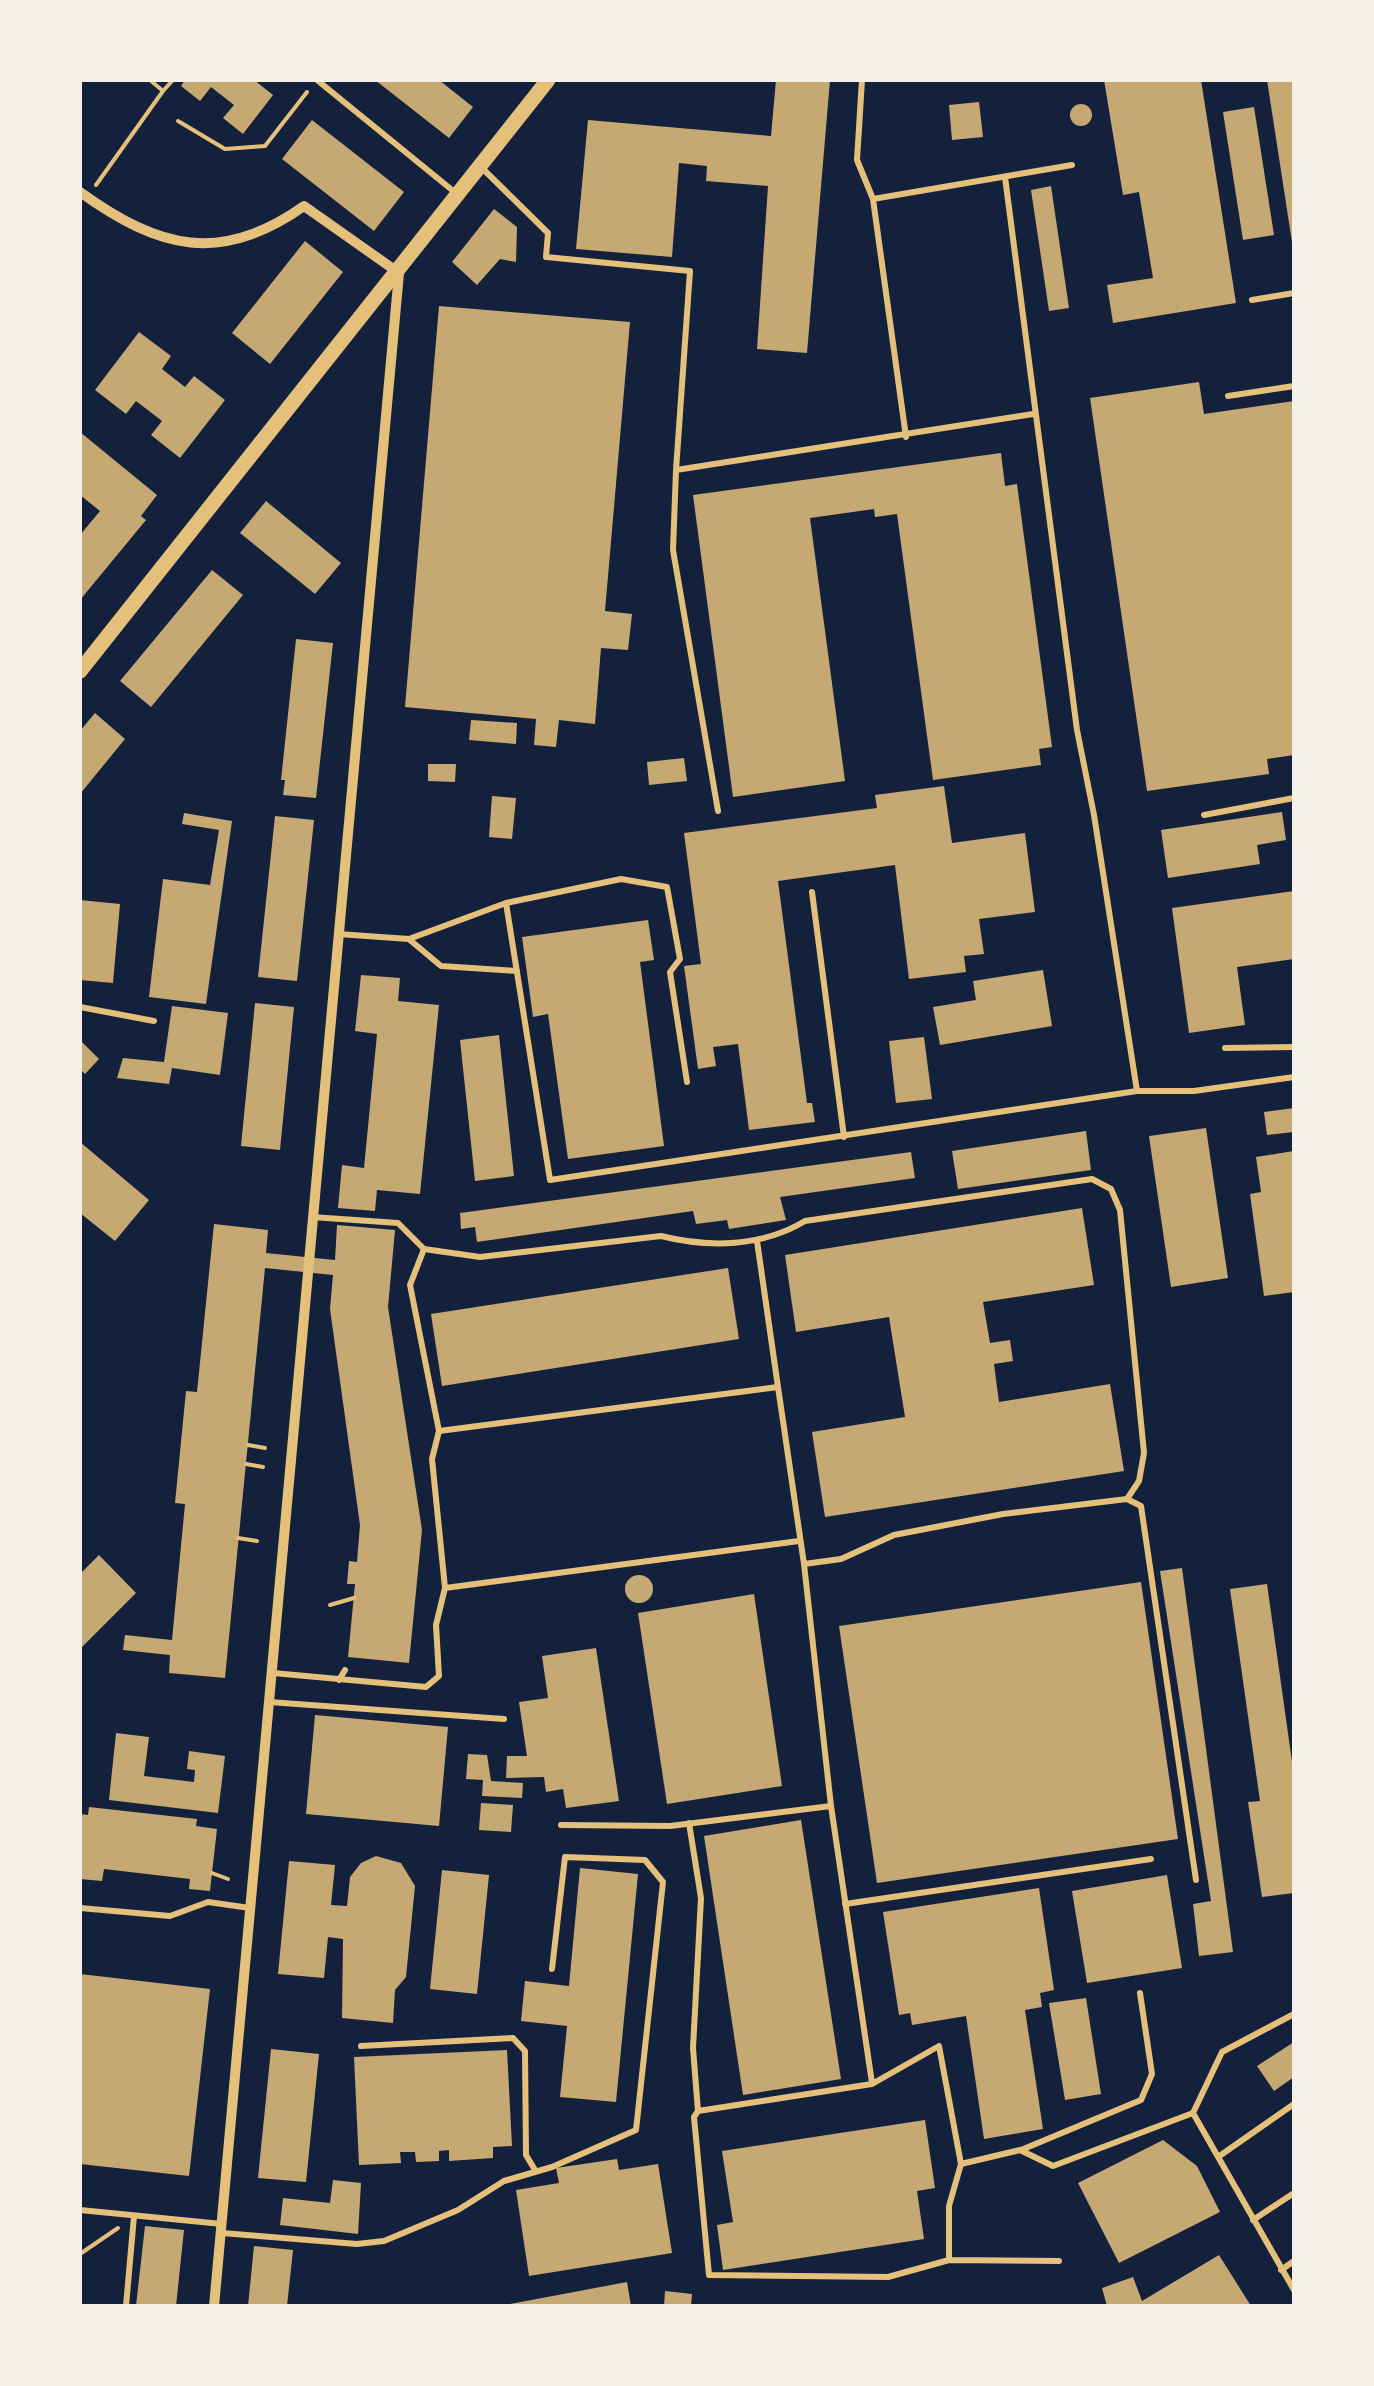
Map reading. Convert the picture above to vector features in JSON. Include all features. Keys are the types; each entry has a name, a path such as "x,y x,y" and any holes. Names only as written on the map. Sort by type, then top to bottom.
{"street":[{"path":"80,671 399,273 547,80"},
{"path":"83,195 114,217 172,243 227,244 273,228 304,206 399,273"},
{"path":"214,2306 399,273"}],"lane":[{"path":"317,80 458,195"},
{"path":"862,80 858,160 873,199 906,436"},
{"path":"873,199 1072,165"},
{"path":"480,166 548,233 546,257 690,271 673,550 718,811"},
{"path":"1005,177 1077,730 1136,1090"},
{"path":"1252,300 1294,294"},
{"path":"1228,396 1294,386"},
{"path":"676,470 1033,414"},
{"path":"1204,815 1294,798"},
{"path":"336,933 409,939 506,903 621,880 667,887 680,960 670,972 687,1082"},
{"path":"812,892 844,1137"},
{"path":"506,903 550,1180 1136,1090 1194,1091 1294,1077"},
{"path":"409,939 441,966 517,971"},
{"path":"80,1007 154,1020"},
{"path":"1224,1048 1294,1046"},
{"path":"310,1218 398,1224 424,1249 480,1257 662,1236 690,1243 757,1241 783,1234 805,1221 1092,1180 1111,1190 1120,1210 1144,1453 1139,1480 1128,1499"},
{"path":"757,1241 804,1564 831,1806 872,2084"},
{"path":"273,1673 426,1687 439,1676 436,1625 445,1588 432,1459 438,1431 410,1284 424,1249"},
{"path":"438,1431 778,1386"},
{"path":"804,1564 841,1559 894,1535 1002,1514 1128,1499 1141,1506 1196,1880"},
{"path":"445,1588 799,1541"},
{"path":"339,1680 345,1670"},
{"path":"269,1702 504,1719"},
{"path":"561,1825 689,1823 831,1806"},
{"path":"689,1823 701,1898 693,2048 698,2111 694,2117 709,2275 888,2277 949,2260 1059,2261"},
{"path":"80,2210 357,2244 384,2241 535,2170 552,2168 636,2130 663,1882 645,1860 565,1857 552,1969"},
{"path":"845,1904 1152,1859"},
{"path":"80,1908 170,1916 208,1902 250,1908"},
{"path":"960,2164 1020,2150 1140,2100 1152,2074 1140,1993"},
{"path":"1020,2150 1053,2166 1193,2113 1222,2052 1294,2014"},
{"path":"361,2046 513,2038 525,2051 526,2155 535,2170"},
{"path":"698,2111 872,2084 939,2046 960,2164 949,2206 949,2260"},
{"path":"1218,2157 1294,2104"},
{"path":"1193,2113 1294,2290"},
{"path":"1253,2220 1294,2193"},
{"path":"126,2306 134,2216"},
{"path":"1281,2270 1294,2260"}],"path":[{"path":"150,80 163,91"},
{"path":"83,195 174,80"},
{"path":"178,121 224,149 265,146 317,80"},
{"path":"248,1445 265,1448"},
{"path":"246,1464 263,1468"},
{"path":"238,1538 257,1541"},
{"path":"330,1605 354,1598"},
{"path":"212,1872 228,1879"},
{"path":"80,2254 134,2216"}],"building":[{"path":"185,80 254,80 273,95 243,134 223,118 234,105 211,87 200,101 181,86"},
{"path":"375,80 439,80 473,107 449,138"},
{"path":"776,80 830,80 807,353 757,349 768,186 706,181 707,166 679,163 672,257 576,249 588,120 771,136"},
{"path":"1104,80 1201,80 1236,303 1113,323 1107,285 1153,278 1139,192 1123,195"},
{"path":"1267,80 1294,80 1292,242"},
{"path":"979,102 983,137 952,140 949,105"},
{"path":"1081,104 1089,107 1089,123 1081,126 1073,123 1070,115 1073,107"},
{"path":"1254,107 1274,235 1243,240 1223,112"},
{"path":"312,120 404,192 374,231 282,159"},
{"path":"1051,186 1069,308 1049,311 1031,190"},
{"path":"494,209 517,227 516,262 500,259 477,285 452,262"},
{"path":"305,241 343,272 270,364 232,333"},
{"path":"439,306 630,322 605,611 632,614 628,650 601,648 595,724 559,720 556,747 534,745 536,719 405,707"},
{"path":"139,332 171,356 162,369 185,387 194,376 225,400 180,458 151,435 162,421 136,401 126,414 95,390"},
{"path":"1199,382 1204,414 1294,401 1294,755 1267,759 1269,774 1147,791 1090,398"},
{"path":"80,432 157,495 141,516 146,520 80,600 80,535 100,511 80,495"},
{"path":"1001,453 1005,486 1017,484 1052,747 1039,749 1041,765 933,780 897,514 875,517 874,509 810,518 845,781 733,797 693,495"},
{"path":"266,501 341,563 315,594 240,533"},
{"path":"212,570 243,595 151,707 120,681"},
{"path":"296,639 333,643 316,798 283,795 285,780 281,780"},
{"path":"95,713 125,739 80,794 80,731"},
{"path":"471,720 517,723 516,744 469,740"},
{"path":"684,758 687,781 649,785 647,762"},
{"path":"428,764 456,764 455,782 428,781"},
{"path":"944,786 952,843 1025,833 1035,912 979,919 984,954 964,956 966,972 909,979 895,865 778,881 807,1103 812,1103 815,1122 749,1130 738,1044 713,1047 716,1066 698,1069 684,966 701,964 684,833 877,808 875,795"},
{"path":"492,796 516,798 512,839 489,837"},
{"path":"1282,812 1286,840 1257,845 1260,864 1168,878 1161,830"},
{"path":"184,813 232,821 206,1004 149,997 163,879 210,885 219,830 182,824"},
{"path":"275,816 314,820 297,981 258,977"},
{"path":"1294,891 1294,959 1237,967 1245,1025 1189,1033 1172,908"},
{"path":"80,900 120,904 113,983 80,980"},
{"path":"648,920 654,960 640,962 664,1146 568,1159 548,1014 533,1017 522,937"},
{"path":"1043,970 1052,1026 940,1045 933,1007 976,1000 973,981"},
{"path":"361,975 400,978 398,1001 439,1005 420,1194 377,1190 375,1211 338,1208 342,1165 364,1168 377,1034 355,1031"},
{"path":"255,1003 294,1007 280,1150 241,1146"},
{"path":"172,1006 228,1013 220,1075 172,1068 169,1084 117,1078 123,1058 164,1062"},
{"path":"499,1035 514,1176 475,1181 460,1040"},
{"path":"924,1037 932,1099 896,1103 889,1041"},
{"path":"80,1040 99,1059 85,1074 80,1069"},
{"path":"1294,1108 1294,1132 1267,1135 1264,1112"},
{"path":"1206,1128 1228,1278 1171,1287 1149,1136"},
{"path":"1086,1131 1091,1170 958,1189 952,1151"},
{"path":"80,1142 149,1200 115,1241 80,1213"},
{"path":"1294,1151 1294,1292 1264,1296 1250,1194 1261,1192 1256,1157"},
{"path":"911,1152 915,1178 780,1197 786,1220 729,1229 727,1220 696,1224 693,1211 477,1242 475,1227 461,1229 460,1213"},
{"path":"1082,1208 1094,1285 983,1302 990,1343 1010,1340 1013,1361 994,1364 999,1402 1110,1384 1124,1471 825,1517 812,1432 905,1417 889,1317 796,1332 785,1255"},
{"path":"214,1224 268,1230 266,1253 335,1260 337,1225 395,1230 388,1307 422,1530 409,1663 348,1657 355,1584 347,1584 349,1561 357,1562 360,1525 330,1309 333,1275 265,1268 225,1678 169,1673 170,1655 123,1650 125,1635 172,1640 185,1504 175,1503 186,1391 197,1392"},
{"path":"728,1268 739,1339 442,1386 431,1314"},
{"path":"99,1555 136,1593 80,1649 80,1574"},
{"path":"1182,1568 1233,1952 1199,1956 1193,1904 1211,1901 1160,1571"},
{"path":"639,1575 649,1579 653,1589 649,1599 639,1603 629,1599 625,1589 629,1579"},
{"path":"1141,1582 1178,1839 877,1883 839,1626"},
{"path":"1267,1584 1294,1776 1294,1893 1262,1897 1248,1802 1260,1801 1230,1589"},
{"path":"754,1594 782,1786 667,1804 638,1613"},
{"path":"596,1648 619,1801 566,1808 563,1789 546,1792 544,1777 506,1778 507,1756 527,1756 519,1702 548,1698 542,1656"},
{"path":"315,1715 448,1727 439,1826 306,1814"},
{"path":"116,1733 149,1737 144,1776 194,1782 195,1770 187,1769 189,1751 225,1756 218,1813 109,1800"},
{"path":"468,1754 487,1755 491,1781 523,1783 522,1798 482,1796 483,1780 466,1779"},
{"path":"481,1803 513,1805 511,1832 479,1830"},
{"path":"89,1807 197,1819 196,1826 217,1829 210,1891 189,1889 190,1879 104,1869 102,1881 80,1879 80,1814 88,1815"},
{"path":"801,1820 841,2079 743,2095 704,1836"},
{"path":"376,1856 401,1863 415,1886 406,1977 395,1990 393,2023 342,2018 343,1939 328,1937 324,1978 278,1974 289,1861 335,1865 331,1905 347,1906 350,1877 361,1863"},
{"path":"580,1868 638,1874 616,2102 560,2097 567,2026 521,2021 525,1981 569,1986"},
{"path":"442,1870 489,1875 477,1994 430,1989"},
{"path":"1167,1875 1182,1968 1087,1983 1072,1891"},
{"path":"1039,1888 1054,1990 1040,1993 1042,2007 1025,2010 1043,2129 984,2139 966,2016 912,2025 910,2013 899,2015 883,1912"},
{"path":"80,1974 210,1989 189,2176 80,2164"},
{"path":"1086,1998 1101,2094 1065,2100 1049,2003"},
{"path":"1294,2042 1294,2077 1274,2091 1257,2066"},
{"path":"271,2049 319,2054 306,2182 258,2178"},
{"path":"507,2050 512,2146 493,2147 493,2158 449,2161 449,2150 439,2151 439,2161 416,2162 415,2152 400,2152 401,2163 359,2165 354,2057"},
{"path":"925,2120 935,2188 917,2191 924,2239 723,2270 717,2225 733,2222 722,2151"},
{"path":"1163,2140 1197,2166 1220,2212 1119,2263 1078,2183"},
{"path":"617,2159 619,2170 658,2164 672,2253 529,2276 516,2190 559,2183 556,2168"},
{"path":"333,2180 361,2183 358,2234 280,2225 283,2198 330,2203"},
{"path":"145,2226 184,2230 176,2306 136,2306"},
{"path":"254,2246 293,2250 287,2306 248,2306"},
{"path":"1219,2255 1251,2306 1107,2306 1102,2288 1133,2277 1142,2301"},
{"path":"627,2282 631,2306 510,2306 510,2304"},
{"path":"665,2291 692,2294 691,2306 664,2306"}]}
